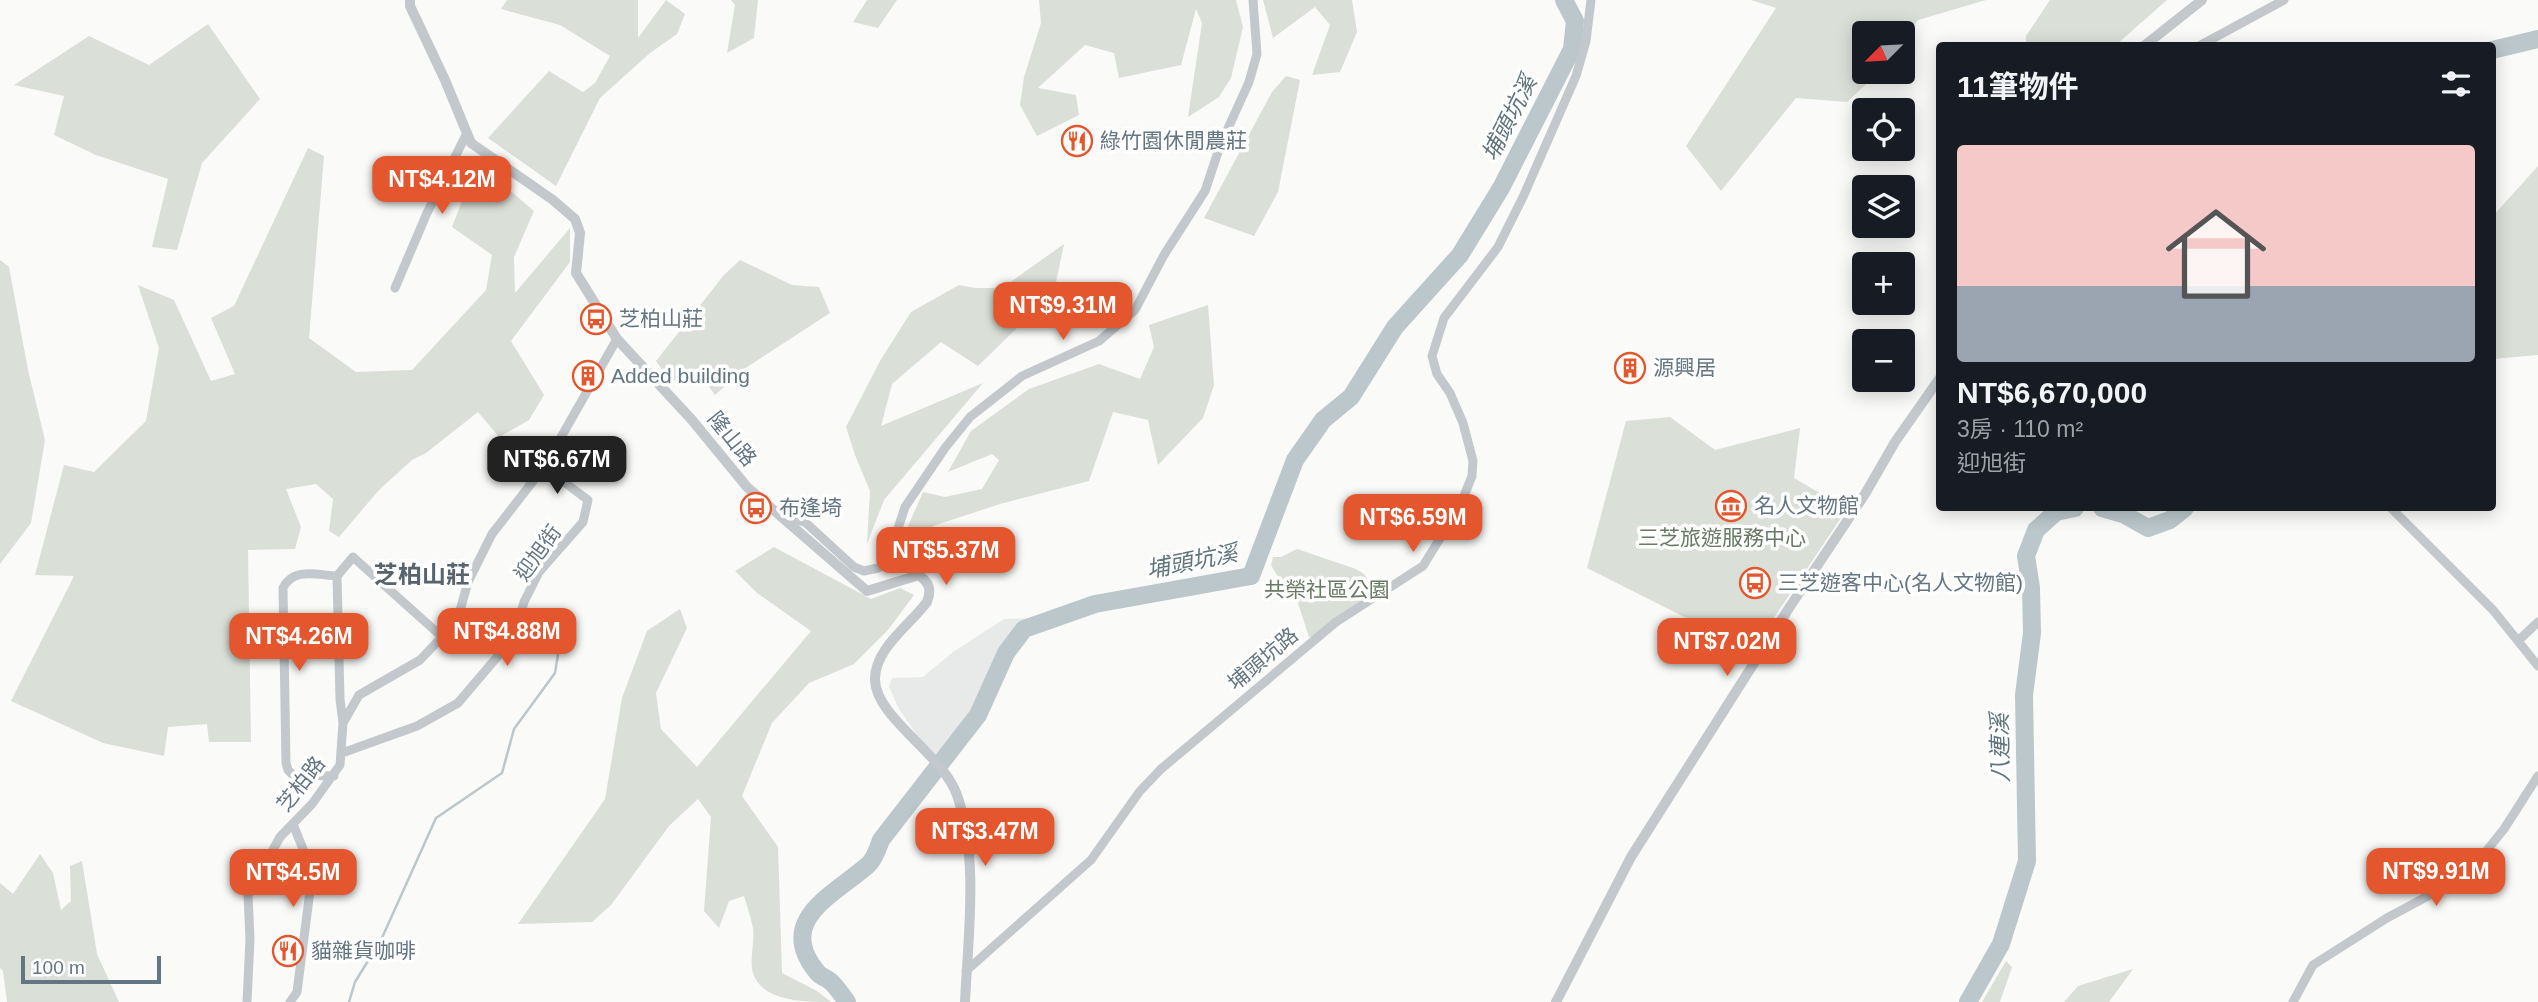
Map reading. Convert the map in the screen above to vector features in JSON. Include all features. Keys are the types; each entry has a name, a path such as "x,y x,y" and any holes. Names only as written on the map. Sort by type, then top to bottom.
{"street":[{"name":"隆山路","path":"410,0 410,6 471,143 553,200 575,219 580,233 576,273 617,339 692,420 747,487 867,591 919,575 928,582 931,592 928,602 882,655 875,677 876,691 882,703 947,774 957,794 969,845 966,971"},
{"path":"784,517 805,522 854,567 864,571 878,568 887,562 905,507 945,448 970,417 1022,376 1099,341 1135,310 1164,255 1205,191 1220,146 1249,82 1257,54 1252,0"},
{"name":"埔頭坑路","path":"966,971 1091,860 1140,791 1161,769 1336,622 1423,566 1468,486 1473,461 1463,423 1437,374 1432,356 1444,318 1498,247 1523,197 1576,76 1586,41 1591,0"},
{"path":"2148,42 2202,0"},
{"path":"2206,42 2284,0"},
{"path":"395,288 427,213 467,133"},
{"path":"343,723 359,695 420,660 457,621 468,582 492,534 544,467 617,339"},
{"path":"1556,1002 1631,857 1789,608 1865,495 1895,442 1936,383"},
{"name":"迎旭街","path":"342,753 417,726 458,703 514,637 524,602 539,572 583,522 588,500 544,467"},
{"path":"2394,511 2493,610 2538,666"},
{"path":"334,776 293,775 286,763 283,587 287,579 295,574 337,576 353,557 441,636"},
{"name":"芝柏路","path":"247,1002 250,939 248,895 280,837 334,776 340,765 343,723 337,576"},
{"path":"2519,640 2538,622"},
{"path":"2293,1002 2313,965 2387,918 2467,875 2504,829 2538,776"},
{"path":"290,1002 297,992 311,883 309,864 293,824"},
{"path":"965,1002 966,971"}],"shaded area":[{"path":"1031,618 1032,622 1020,630 1007,646 982,700 963,730 939,757 919,738 899,709 889,687 892,678 923,677 953,652 1004,619"}],"green space":[{"path":"507,0 638,0 638,38 666,0 685,14 677,34 650,53 600,98 556,186 488,138 549,71 583,92 595,83 610,56 560,25 501,9"},
{"path":"731,0 758,0 754,38 727,53 735,5"},
{"path":"867,0 897,0 878,28 853,22"},
{"path":"1039,0 1236,0 1243,27 1231,78 1219,97 1188,117 1202,23 1196,9 1181,65 1119,78 1114,53 1085,45 1038,88 1076,95 1079,115 1037,136 1020,105 1024,77 1041,23"},
{"path":"1263,0 1352,0 1357,32 1340,72 1312,75 1330,25 1315,7 1273,38"},
{"path":"1751,0 1986,0 1918,20 1915,24 1915,21 1852,21 1852,84 1866,84 1847,102 1796,98 1721,191 1686,146 1776,8"},
{"path":"2050,0 2167,0 2119,42 2026,42 2026,36"},
{"path":"208,24 260,99 202,163 177,250 152,247 168,179 96,155 54,135 64,96 14,85 89,36 149,65"},
{"path":"1286,76 1300,80 1278,192 1254,236 1204,218 1272,92"},
{"path":"308,148 324,156 309,338 356,372 412,370 486,290 492,255 452,227 477,162 534,211 514,257 515,293 570,228 570,262 511,341 544,395 529,420 499,437 478,412 426,453 412,460 379,490 339,537 329,531 333,499 316,484 286,489 301,527 295,549 248,550 251,742 209,742 207,724 168,727 164,756 103,743 11,701 74,576 35,575 64,465 94,472 146,421 159,348 138,285 174,300 211,381 235,374 211,318 234,306"},
{"path":"2538,166 2538,355 2496,359 2496,213"},
{"path":"1064,244 1054,292 978,366 941,342 892,384 881,426 983,383 884,500 867,544 870,491 846,427 880,361 911,312 959,285 1002,288"},
{"path":"0,260 9,267 28,370 45,440 31,523 0,564"},
{"path":"740,260 792,285 819,287 830,313 744,369 715,395 698,372 671,382 656,361 724,275"},
{"path":"1208,305 1214,385 1203,418 1158,465 1148,420 1113,412 1089,481 1000,504 933,526 913,570 891,565 923,492 945,497 982,489 999,460 992,454 948,472 971,431 1029,389 1099,364 1140,379 1154,347 1149,325"},
{"name":"三芝旅遊服務中心","path":"1670,417 1715,450 1800,428 1794,478 1847,509 1759,640 1741,641 1716,633 1587,568 1626,421"},
{"path":"774,547 871,599 900,588 914,595 888,630 854,664 809,683 772,723 742,796 778,847 782,973 817,991 831,1002 786,998 765,990 758,983 752,968 753,928 744,896 729,901 719,928 704,911 711,817 698,799 669,826 611,905 592,922 518,924 605,799 622,698 647,631 680,609 687,628 656,693 661,729 697,767 811,631 757,593 735,571"},
{"name":"共榮社區公園","path":"1297,549 1356,569 1364,574 1376,592 1313,637 1309,637 1297,600 1285,589 1271,565 1273,557 1281,557"},
{"path":"40,854 53,873 61,910 71,901 70,866 82,861 97,954 119,1002 7,1002 3,971 0,968 0,883 13,894"},
{"path":"2006,961 2012,967 2000,1002 1982,1002"},
{"path":"2133,969 2109,1002 2064,1002 2078,986"}],"waterway":[{"name":"埔頭坑溪","path":"847,1002 833,983 817,972 806,953 802,937 806,922 814,909 871,862 881,840 978,715 1006,653 1024,629 1095,604 1251,576 1295,460 1323,420 1351,397 1395,327 1460,255 1501,188 1572,49 1575,21 1564,0"},
{"name":"八連溪","path":"2496,49 2538,39"},
{"name":"八連溪","path":"1968,1002 2001,944 2027,861 2024,695 2032,633 2031,588 2026,556 2036,530 2061,511"},
{"name":"八連溪","path":"2112,511 2148,528 2170,520 2181,511"},
{"path":"349,1002 355,982 381,940 436,818 502,773 514,729 555,673 560,642"}],"place":[{"name":"綠竹園休閒農莊","path":"1077,141"},
{"name":"芝柏山莊","path":"596,319"},
{"name":"源興居","path":"1630,368"},
{"name":"Added building","path":"588,376"},
{"name":"名人文物館","path":"1731,506"},
{"name":"布逢埼","path":"756,508"},
{"name":"三芝遊客中心(名人文物館)","path":"1755,583"},
{"name":"貓雜貨咖啡","path":"288,951"}],"district":[{"name":"芝柏山莊","path":"422,575"}]}
